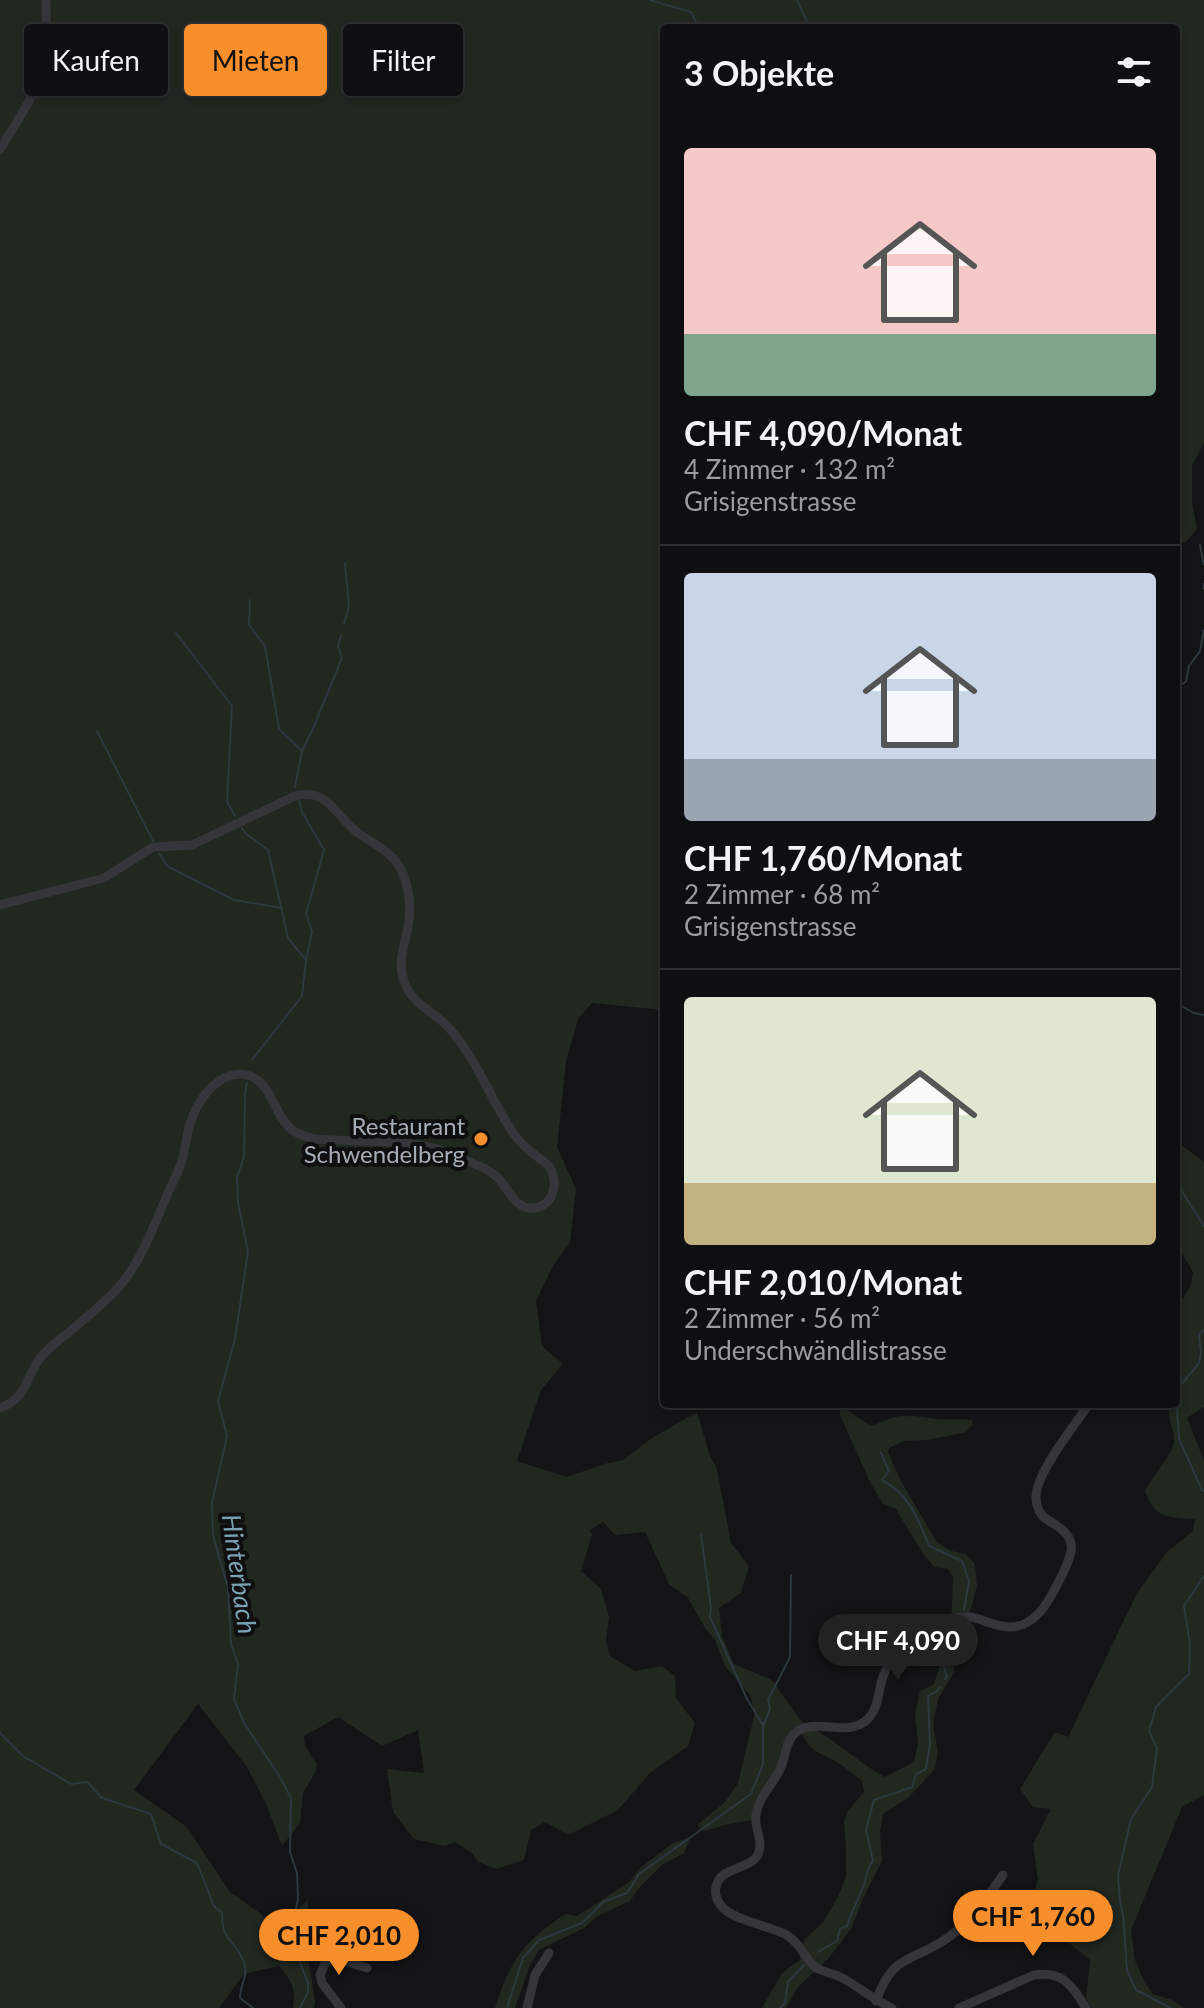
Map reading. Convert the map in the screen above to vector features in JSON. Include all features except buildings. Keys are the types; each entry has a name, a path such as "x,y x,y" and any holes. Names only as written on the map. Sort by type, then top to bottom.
{"street":[{"path":"0,150 42,70 47,32 46,0"},
{"path":"0,905 104,878 153,847 192,845 295,796 311,794 326,800 352,828 386,851 403,873 409,912 401,961 402,978 408,991 423,1008 449,1028 517,1138 554,1175 554,1189 546,1202 533,1208 523,1207 489,1171 438,1150 302,1136 288,1126 266,1088 256,1079 244,1074 226,1077 207,1094 193,1114 180,1165 128,1275 109,1296 47,1350 21,1394 0,1408"},
{"path":"892,2008 844,1979 817,1968 795,1941 725,1911 717,1899 717,1885 726,1873 750,1863 758,1854 760,1843 755,1819 758,1808 796,1733 808,1727 849,1727 863,1723 875,1709 883,1675 889,1665 899,1657 926,1647 953,1620 966,1617 1011,1627 1026,1623 1041,1611 1068,1562 1071,1546 1066,1534 1041,1514 1036,1499 1037,1489 1044,1471 1086,1408"},
{"path":"876,2001 881,1986 895,1966 948,1938 979,1907 1003,1875"},
{"path":"527,2008 535,1975 549,1953"},
{"path":"341,2008 322,1983 320,1975 326,1961 338,1959 367,1968"},
{"path":"959,2008 1034,1975 1046,1974 1058,1976 1066,1982 1086,2008"}],"shaded area":[{"path":"0,0 1204,0 1204,443 1192,466 1192,502 1197,529 1185,543 1180,543 1180,24 660,24 660,1010 592,1003 578,1019 566,1062 557,1147 576,1189 570,1243 554,1264 536,1301 542,1346 563,1364 541,1390 517,1461 567,1477 623,1460 652,1438 697,1412 717,1469 731,1543 749,1566 741,1593 719,1608 722,1636 734,1664 772,1680 801,1721 807,1724 794,1731 753,1820 704,1831 697,1825 725,1802 738,1783 755,1712 750,1695 725,1666 715,1640 688,1598 669,1584 645,1532 615,1535 603,1522 590,1530 592,1535 581,1571 601,1589 609,1617 606,1641 610,1656 635,1671 662,1666 675,1676 676,1698 695,1723 688,1746 650,1773 618,1810 568,1835 545,1822 531,1830 524,1860 496,1869 477,1861 472,1853 455,1842 445,1846 414,1839 393,1812 387,1769 424,1773 418,1730 382,1746 338,1717 304,1736 305,1746 317,1765 316,1771 303,1793 300,1823 282,1846 267,1806 247,1767 198,1704 134,1790 187,1827 230,1892 260,1913 274,1929 284,1924 308,1899 307,1950 314,2008 293,2008 292,1985 279,1966 244,1974 219,2008 0,2008"},
{"path":"1180,1144 1204,1162 1204,1407 1187,1418 1204,1460 1204,1795 1182,1807 1131,1930 1135,1960 1145,1983 1153,1994 1184,2008 1092,2008 1086,1999 1090,1960 1065,1940 1046,1941 1028,1915 1038,1880 1033,1844 1051,1809 1033,1807 1020,1789 1055,1732 1068,1737 1137,1593 1167,1552 1193,1531 1195,1519 1170,1517 1158,1512 1145,1491 1174,1442 1169,1410 1180,1408 1180,1303 1191,1285 1193,1272 1180,1250"},
{"path":"842,1408 874,1426 890,1418 905,1416 972,1420 973,1425 963,1433 904,1441 889,1448 888,1452 936,1541 951,1551 966,1554 975,1564 977,1585 972,1606 954,1645 954,1672 938,1699 933,1724 938,1752 935,1769 908,1798 883,1814 880,1832 882,1861 851,1929 828,1959 798,1987 786,2008 762,2008 782,1973 800,1960 804,1940 823,1922 838,1897 846,1876 844,1822 848,1811 864,1792 862,1781 814,1750 801,1731 812,1728 885,1777 914,1762 918,1744 915,1715 920,1691 934,1684 951,1630 953,1577 948,1569 934,1567 896,1509 883,1504 840,1415"},
{"path":"687,1838 689,1841 684,1853 662,1865 630,1901 539,1950 530,1965 515,2008 495,2008 506,1977 520,1953 540,1933 566,1914 577,1916 629,1882 640,1868 673,1843"}],"waterway":[{"path":"650,0 691,12 697,24"},
{"path":"797,0 808,24"},
{"path":"1200,545 1204,565"},
{"path":"344,624 349,606 345,563"},
{"path":"1204,584 1204,589"},
{"path":"250,600 249,625 265,646 279,729 302,751"},
{"path":"1180,686 1186,681 1189,666 1200,651 1204,630"},
{"path":"176,633 232,706 227,802 235,816"},
{"path":"295,787 302,751 342,658 338,646 341,636"},
{"path":"97,731 153,841"},
{"path":"252,1060 302,996 312,931 306,914 324,850 299,801"},
{"path":"242,828 268,850 288,938 305,959"},
{"path":"159,853 167,866 234,900 282,908"},
{"path":"1180,1005 1204,1015"},
{"name":"Hinterbach","path":"247,1083 244,1157 237,1177 238,1203 248,1251 235,1339 218,1401 227,1436 212,1503 213,1535 228,1588 231,1644 238,1664 234,1699 244,1723 291,1798 290,1852 297,1873 298,1899 291,1932 308,1983 308,1992 300,2008"},
{"path":"1180,1188 1204,1226"},
{"path":"1180,1386 1199,1363 1199,1334 1204,1330"},
{"path":"1177,1408 1179,1439 1204,1491"},
{"path":"881,1453 889,1471 882,1480 906,1500 929,1546 962,1561 969,1581 964,1610"},
{"path":"701,1534 710,1617 747,1699 763,1725"},
{"path":"507,2008 523,1958 539,1940 582,1923 603,1902 627,1893 639,1874 751,1794 763,1764 763,1726 770,1709 768,1700 790,1657 791,1575"},
{"path":"1171,2008 1136,1990 1127,1970 1118,1875 1131,1819 1152,1787 1157,1748 1149,1731 1156,1707 1189,1674 1190,1644 1184,1606 1204,1576"},
{"path":"945,1679 943,1664 958,1624"},
{"path":"818,1952 837,1941 840,1929 847,1926 873,1861 866,1830 874,1800 912,1787 916,1774 926,1769 930,1743 928,1696 940,1687"},
{"path":"0,1733 23,1756 71,1784 87,1782 102,1798 151,1814 161,1844 197,1863 214,1906 222,1913 226,1935 245,1965 240,1998 253,2008"},
{"path":"780,2008 785,2003 788,1982 804,1965"}],"place":[{"name":"Restaurant Schwendelberg","path":"481,1139"}]}
